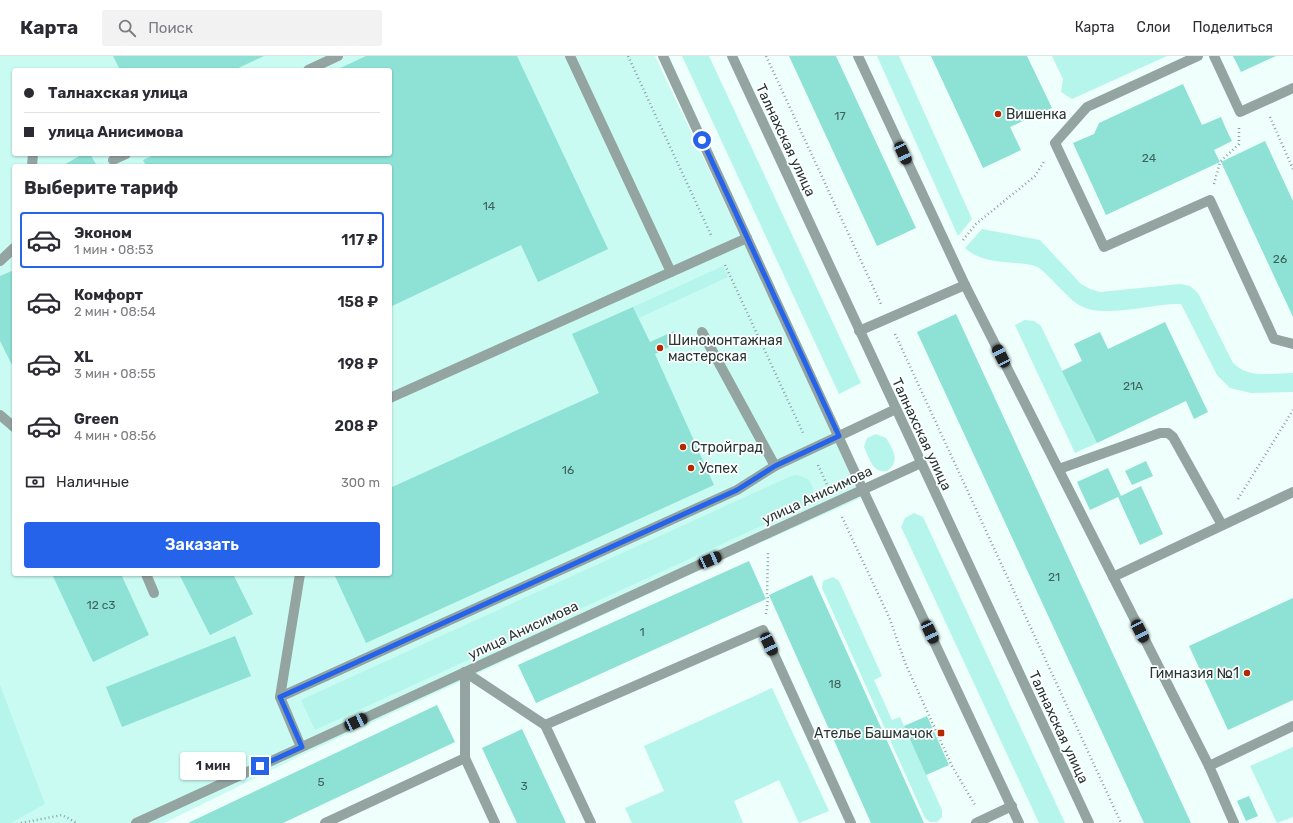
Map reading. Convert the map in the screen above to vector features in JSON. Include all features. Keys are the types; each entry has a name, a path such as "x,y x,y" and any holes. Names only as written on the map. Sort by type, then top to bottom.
{"street":[{"path":"312,68 338,56"},
{"path":"570,56 671,272"},
{"path":"662,56 1019,823"},
{"name":"Талнахская улица","path":"732,56 1089,823"},
{"path":"858,56 965,285 1209,766 1234,823"},
{"path":"1198,56 1087,107 1055,143 1104,247 1210,200 1274,338 1293,344"},
{"path":"1214,56 1240,112 1293,88"},
{"path":"392,397 747,238"},
{"path":"0,261 12,250"},
{"path":"859,331 965,285"},
{"path":"702,332 775,466"},
{"path":"280,697 737,490 775,466 896,409"},
{"path":"0,415 12,424"},
{"path":"1059,468 1160,433 1168,433 1173,437 1222,525"},
{"name":"улица Анисимова","path":"136,823 921,463"},
{"path":"1113,577 1293,492"},
{"path":"147,576 154,593"},
{"path":"300,576 280,697 302,747"},
{"path":"545,726 763,630 851,823"},
{"path":"465,672 545,726 591,823"},
{"path":"465,672 465,758 495,823"},
{"path":"1209,766 1293,726"},
{"path":"325,823 465,758"},
{"path":"979,821 1012,806"}],"path":[{"path":"766,56 1121,823"},
{"path":"1264,102 1293,169"},
{"path":"1219,166 1220,162 1239,144 1240,112"},
{"path":"961,243 976,224 1035,176 1055,143"},
{"path":"1222,525 1293,410"},
{"path":"802,430 889,617 906,665 932,723 979,821"},
{"path":"768,533 766,595 768,599"},
{"path":"21,823 62,815 77,823"}],"shaded area":[{"path":"0,56 655,56 745,246 861,498 711,565 300,756 164,823 0,823"}],"green space":[{"path":"682,56 709,56 861,383 839,394"},
{"path":"877,56 899,56 972,219 958,236"},
{"path":"1052,56 1167,56 1072,99 1061,92 1063,79"},
{"path":"982,229 1040,240 1081,284 1100,292 1180,284 1190,286 1198,293 1233,363 1239,368 1253,373 1293,373 1293,392 1251,393 1230,388 1217,375 1181,304 1116,311 1091,310 1075,302 1044,272 1035,266 998,262 981,258 973,254 965,248"},
{"path":"723,266 728,277 639,318 633,307"},
{"path":"1025,320 1034,321 1041,326 1097,443 1075,453 1015,325"},
{"path":"876,434 886,438 893,451 895,460 894,464 887,471 878,470 872,464 864,447 867,438"},
{"path":"797,475 808,479 812,486 812,497 805,506 315,730 301,700 791,476"},
{"path":"914,513 923,517 1065,823 1039,823 901,527 905,518"},
{"path":"833,577 839,581 882,676 874,680 892,720 900,717 942,810 942,817 937,822 930,822 925,818 822,588 823,581"},
{"path":"0,685 45,804 11,823 0,823"},
{"path":"772,688 829,811 799,823 779,780 734,801 743,823 632,823 625,808 664,791 644,746"},
{"path":"1293,747 1293,817 1277,823 1250,766"}],"building":[{"path":"113,56 264,56 238,68 119,68"},
{"path":"366,56 517,56 608,249 538,282 521,245 392,306 392,164 145,164 143,160 152,156 392,156 392,68 340,68"},
{"path":"789,56 836,56 916,228 877,246"},
{"name":"Вишенка","path":"931,56 1027,56 1052,108 1010,127 1021,150 983,168"},
{"path":"1233,56 1276,56 1241,72"},
{"path":"1183,84 1202,125 1221,117 1232,141 1214,150 1220,162 1106,215 1073,143 1094,134 1099,123"},
{"path":"1265,141 1293,201 1293,317 1221,162"},
{"path":"80,156 91,156 96,164 66,164"},
{"path":"12,271 12,365 0,341 0,276"},
{"path":"633,307 650,342 674,331 679,342 655,354 714,485 366,643 335,576 392,576 392,487 599,393 572,334"},
{"path":"956,314 1191,823 1144,823 917,332"},
{"path":"1165,322 1208,412 1194,419 1186,401 1097,443 1062,371 1082,361 1074,344 1100,332 1108,349"},
{"path":"1146,461 1153,476 1132,485 1125,471"},
{"path":"1108,468 1121,496 1141,486 1163,534 1140,545 1118,497 1090,510 1077,482"},
{"path":"749,561 766,599 536,703 518,665"},
{"path":"812,575 924,823 871,823 769,595"},
{"path":"53,576 122,576 149,635 93,662"},
{"path":"180,576 234,576 253,614 210,635"},
{"name":"Гимназия №1","path":"1293,598 1293,700 1228,730 1189,646"},
{"path":"235,636 251,676 122,727 106,687"},
{"path":"437,705 455,742 283,823 188,823"},
{"path":"927,716 949,765 926,775 904,726"},
{"path":"522,729 566,823 517,823 482,748"},
{"path":"1249,796 1258,816 1246,821 1237,801"}],"place":[{"name":"Вишенка","path":"998,114"},
{"name":"Шиномонтажная мастерская","path":"660,348"},
{"name":"Стройград","path":"683,447"},
{"name":"Успех","path":"691,468"},
{"name":"Гимназия №1","path":"1247,673"},
{"name":"Ателье Башмачок","path":"941,733"}],"route":[{"path":"260,766 302,747 280,697 737,490 775,466 839,436 702,140"}]}
